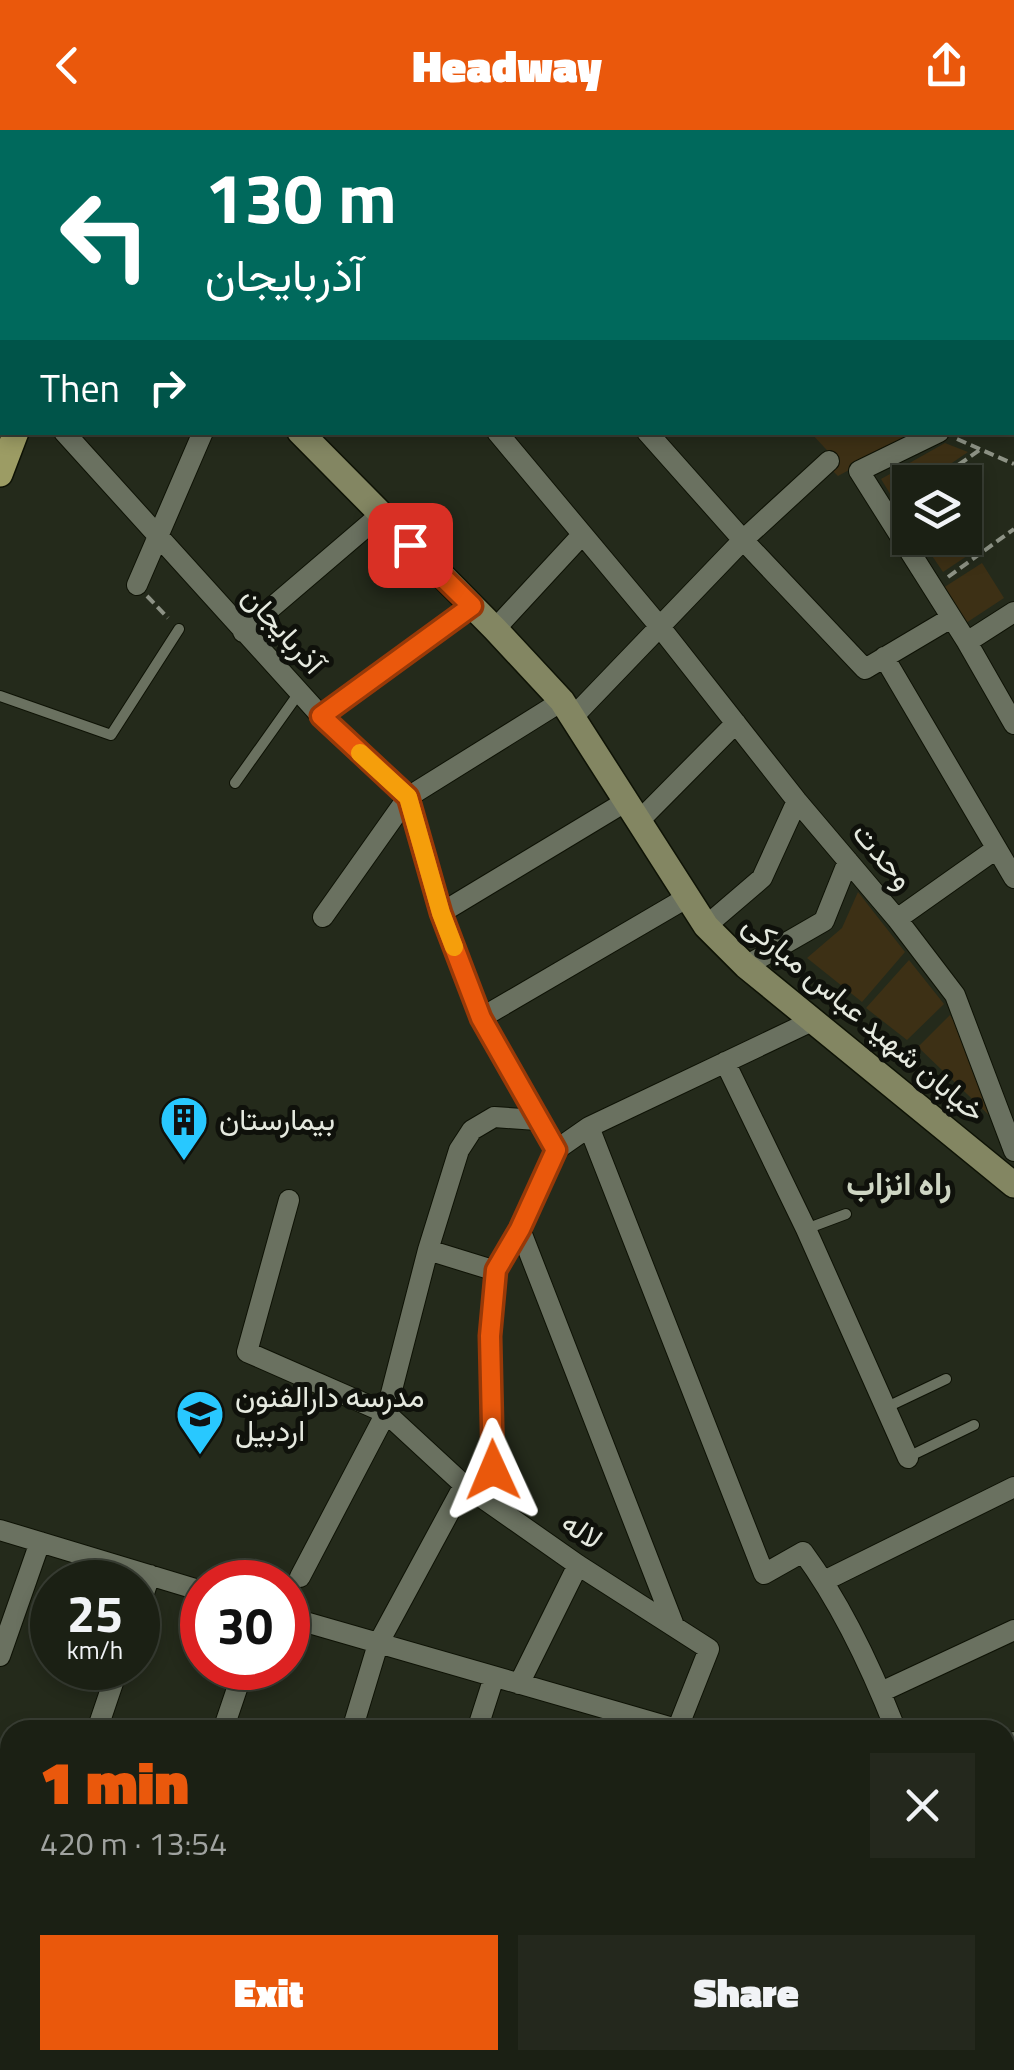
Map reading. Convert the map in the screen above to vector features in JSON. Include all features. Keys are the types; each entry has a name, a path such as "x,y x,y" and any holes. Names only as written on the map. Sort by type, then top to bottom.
{"main road":[{"path":"0,474 15,435"}],"street":[{"name":"آذربایجان","path":"67,435 321,716 408,797"},
{"path":"137,585 202,435"},
{"name":"خیابان شهید عباس مبارکی","path":"306,435 380,515 495,628 568,709 706,926 746,966 1014,1185"},
{"name":"وحدت","path":"500,435 955,994 1014,1151"},
{"path":"651,435 865,669 952,618"},
{"path":"947,435 858,471 967,642 1014,724"},
{"path":"323,917 408,797 568,709 660,627 743,540 828,461"},
{"path":"244,632 380,515"},
{"path":"495,628 581,536"},
{"path":"321,716 472,606"},
{"path":"967,642 1014,612"},
{"path":"884,657 1014,878"},
{"path":"441,913 632,812 736,723"},
{"path":"408,797 441,913 481,1018 556,1150"},
{"path":"706,926 762,878 796,801"},
{"path":"897,919 996,849"},
{"path":"746,966 824,920 848,861"},
{"path":"481,1018 688,897"},
{"path":"494,1504 490,1336 496,1270 520,1229 556,1150 589,1127 812,1021"},
{"path":"725,1062 806,1228 908,1458"},
{"path":"309,1560 386,1412 428,1250 459,1150 472,1130 494,1117 537,1120"},
{"path":"589,1127 764,1574 804,1552 824,1581 892,1720"},
{"name":"لاله","path":"288,1200 247,1349 250,1354 386,1412 464,1485 578,1566 673,1623 708,1649 682,1720"},
{"path":"520,1229 673,1623"},
{"path":"428,1250 496,1270"},
{"path":"355,1720 378,1644 464,1485"},
{"path":"824,1581 1014,1487"},
{"path":"0,1530 100,1560"},
{"path":"0,1656 40,1542"},
{"path":"519,1684 578,1566"},
{"path":"310,1624 519,1684 609,1720"},
{"path":"881,1692 1014,1630"},
{"path":"480,1720 494,1677"},
{"path":"100,1720 111,1690"},
{"path":"226,1720 237,1690"}],"lane":[{"path":"0,696 110,735 179,629"},
{"path":"235,783 300,692"},
{"path":"806,1228 846,1214"},
{"path":"884,1408 946,1379"},
{"path":"908,1458 974,1425"}],"path":[{"path":"947,435 1014,464"},
{"path":"958,465 981,449"},
{"path":"932,588 1014,529"},
{"path":"137,585 179,629"}],"shaded area":[{"path":"813,435 914,435 838,476 831,469 837,461"},
{"path":"945,443 968,452 949,465 906,465"},
{"path":"892,473 892,497 881,479"},
{"path":"932,555 968,555 943,572"},
{"path":"982,563 1004,598 966,623 943,588"},
{"path":"858,892 905,952 862,1002 807,958 842,928"},
{"path":"909,960 944,1004 907,1040 866,1008"},
{"path":"950,1015 963,1036 992,1118 918,1047"}],"slow traffic":[{"path":"360,753 408,797 454,947"}],"place":[{"name":"بیمارستان","path":"184,1162"},
{"name":"مدرسه دارالفنون اردبیل","path":"200,1456"}],"district":[{"name":"راه انزاب","path":"899,1184"}],"route":[{"path":"410,545 472,606 321,716 408,797 441,913 481,1018 556,1150 520,1229 496,1270 490,1336 493,1470"}]}
